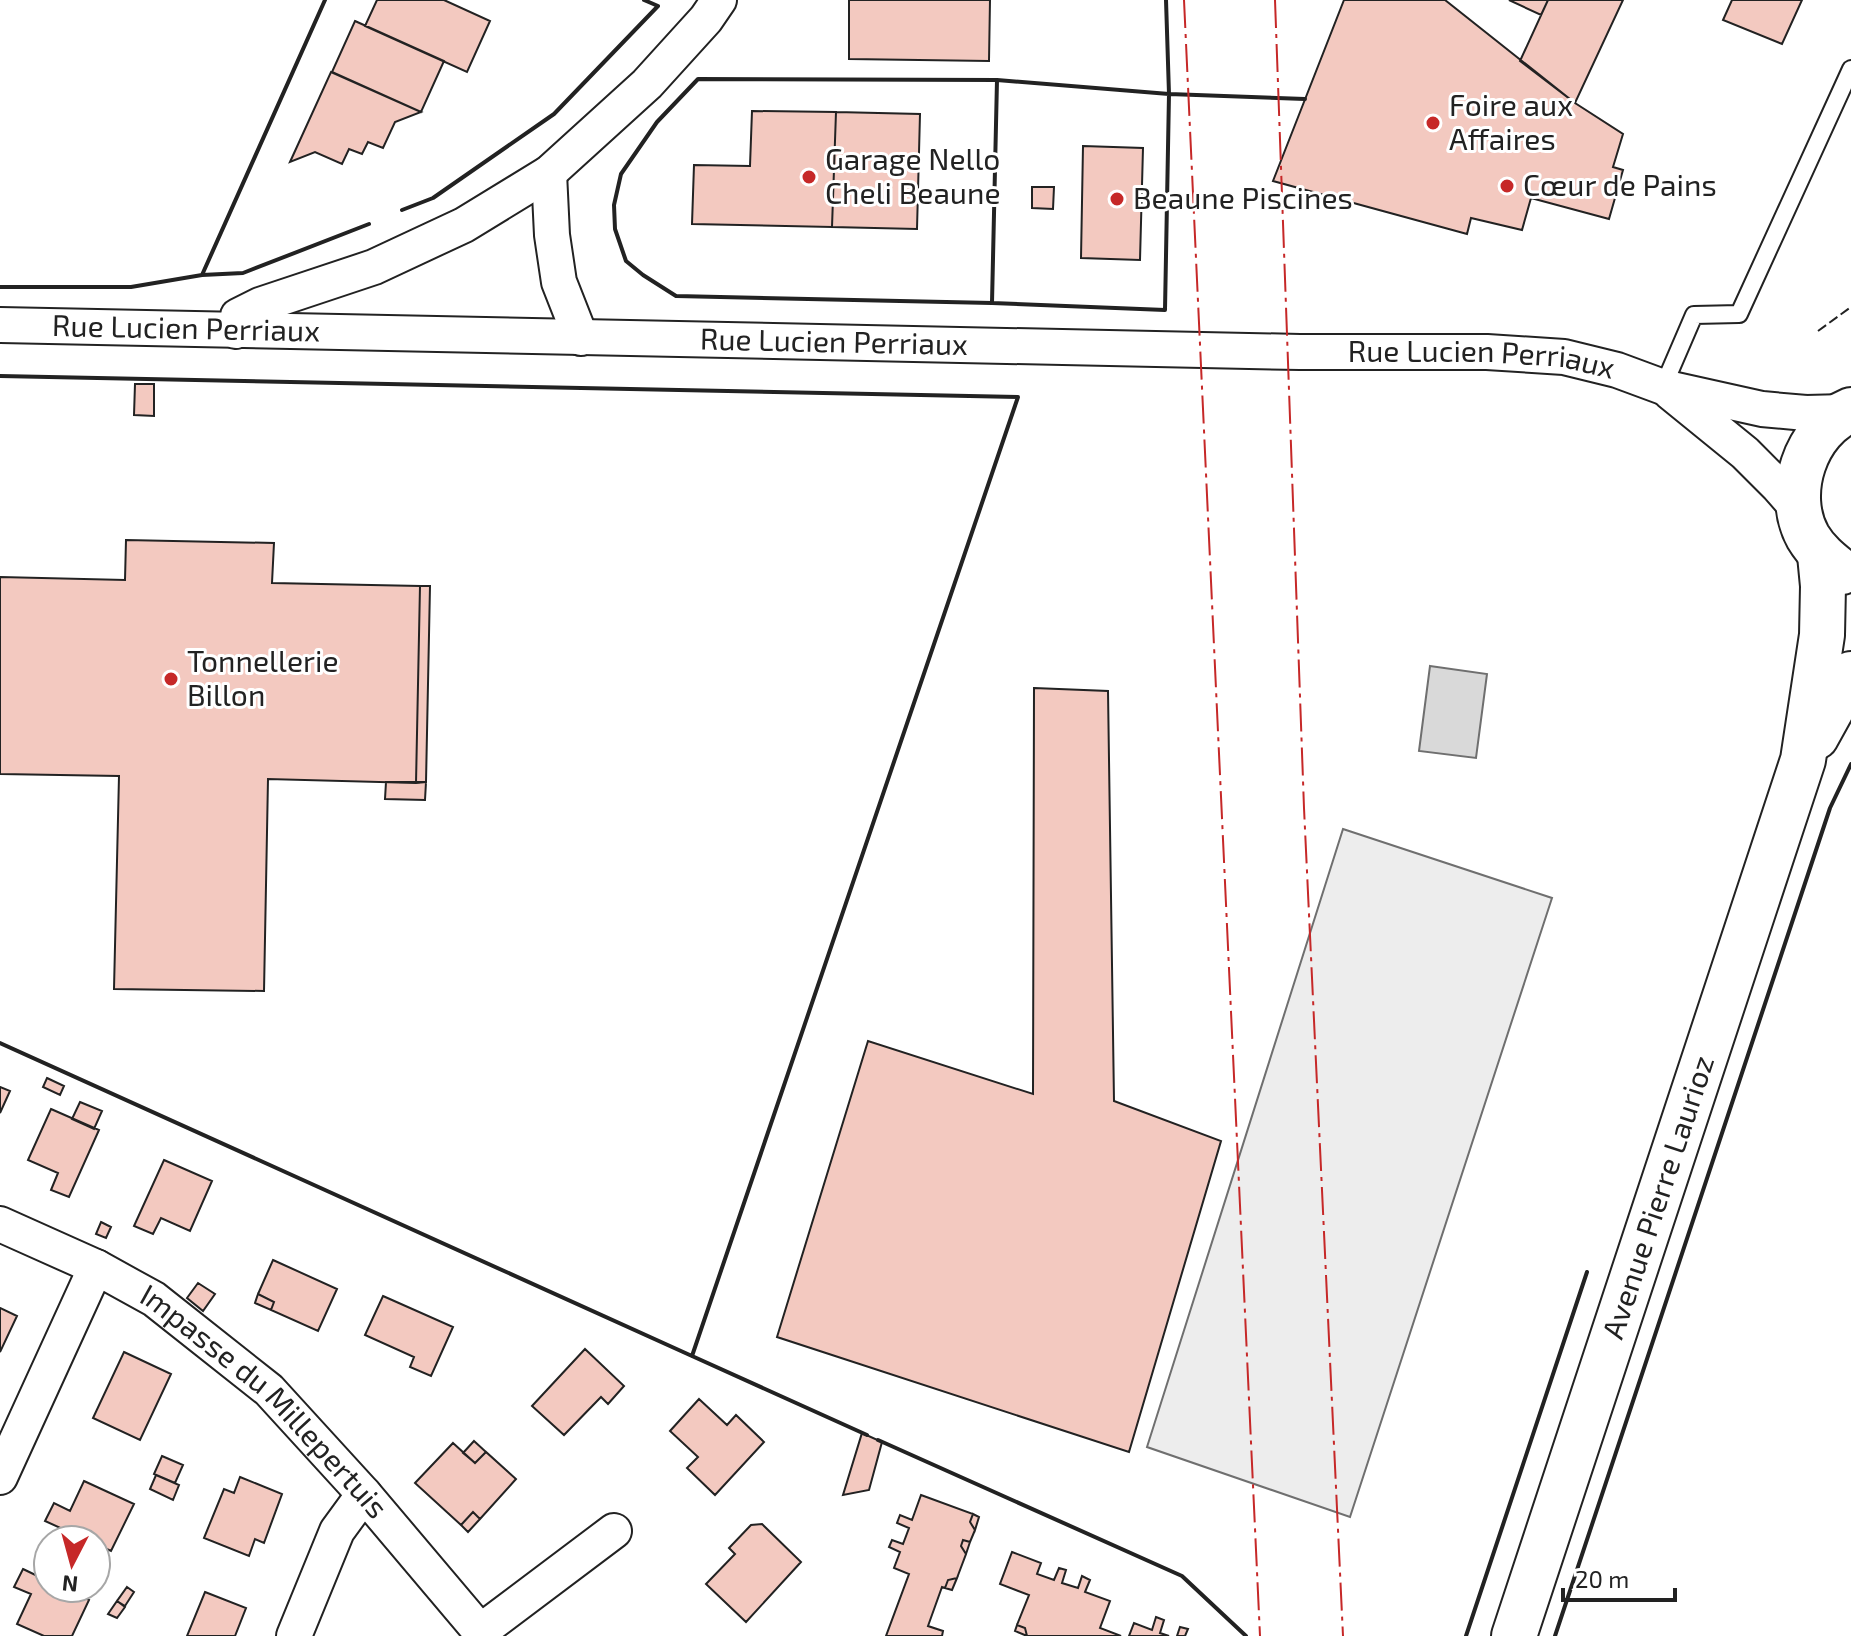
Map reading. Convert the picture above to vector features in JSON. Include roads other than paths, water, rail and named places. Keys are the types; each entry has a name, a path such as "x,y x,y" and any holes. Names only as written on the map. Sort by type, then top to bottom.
{"main road":[{"path":"1836,566 1807,534 1799,510 1798,482 1807,454 1823,431 1848,411"},
{"name":"Avenue Pierre Laurioz","path":"1514,1636 1803,760 1822,635 1823,586 1836,566"},
{"name":"Avenue Pierre Laurioz","path":"1803,760 1851,674"}],"street":[{"path":"236,331 238,316 260,305 374,267 464,225 549,173 647,84 706,19 719,0"},
{"path":"549,173 552,235 559,282 581,338"},
{"name":"Rue Lucien Perriaux","path":"0,325 1300,352 1487,352 1564,357 1617,370 1663,387 1762,409 1806,413 1848,411"},
{"name":"Rue Lucien Perriaux","path":"1663,387 1745,453 1799,510"},
{"name":"Impasse du Millepertuis","path":"0,1224 96,1267 154,1299 269,1390 364,1494 483,1634"},
{"path":"0,1477 96,1267"},
{"path":"294,1636 337,1531 364,1494"},
{"path":"483,1634 614,1531"}],"lane":[{"path":"1663,387 1694,315 1739,314 1851,69"}],"place":[{"name":"Foire aux Affaires","path":"1433,123"},
{"name":"Garage Nello Cheli Beaune","path":"809,177"},
{"name":"Cœur de Pains","path":"1507,186"},
{"name":"Beaune Piscines","path":"1117,199"},
{"name":"Tonnellerie Billon","path":"171,679"}]}
